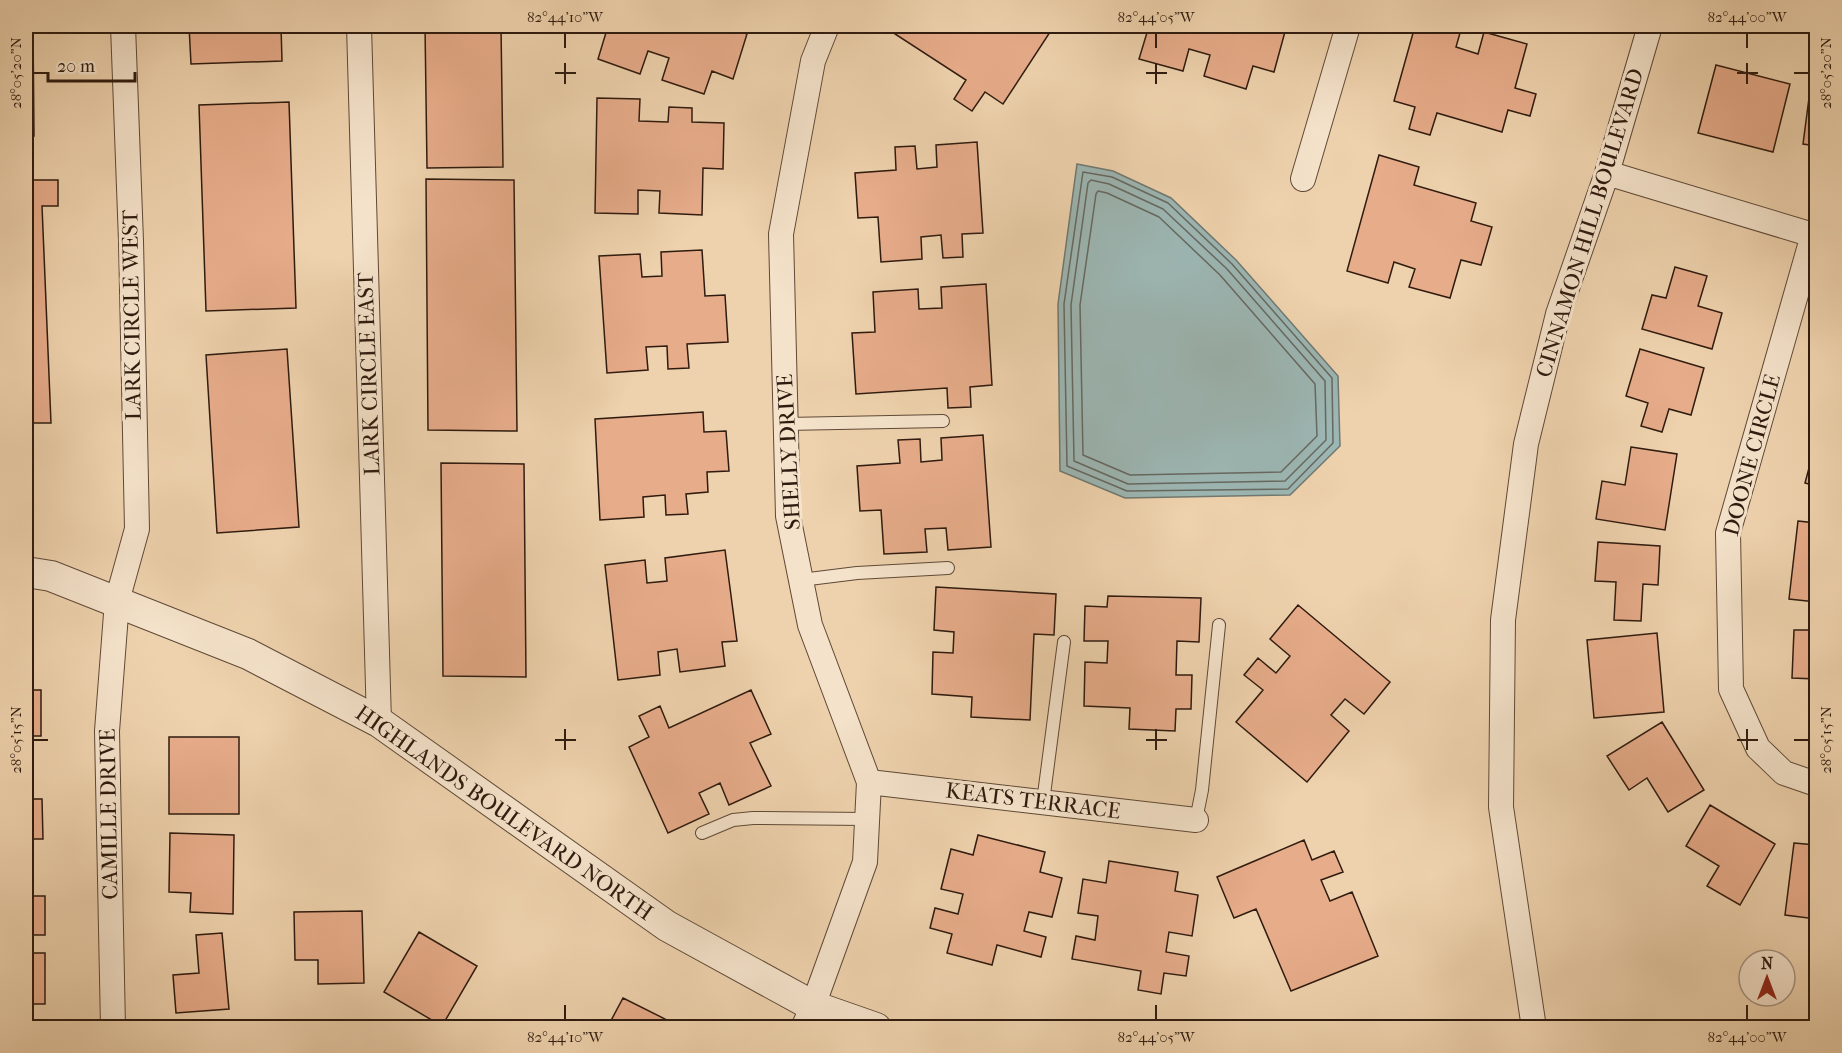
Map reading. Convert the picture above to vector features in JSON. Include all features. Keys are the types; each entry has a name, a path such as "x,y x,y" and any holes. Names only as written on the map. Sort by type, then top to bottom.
{"street":[{"name":"LARK CIRCLE WEST","path":"117,601 137,529 131,241 123,26"},
{"name":"LARK CIRCLE EAST","path":"359,26 379,722"},
{"name":"SHELLY DRIVE","path":"808,1017 865,862 869,782 810,625 788,516 781,234 813,61 827,26"},
{"path":"1303,179 1348,26"},
{"name":"CINNAMON HILL BOULEVARD","path":"1534,1028 1501,807 1503,620 1526,444 1558,314 1606,173 1650,26"},
{"name":"DOONE CIRCLE","path":"1606,173 1815,235 1728,533 1731,688 1758,748 1784,772 1816,784"},
{"name":"HIGHLANDS BOULEVARD NORTH","path":"26,572 51,576 248,654 379,722 667,926 808,1017 876,1028"},
{"name":"CAMILLE DRIVE","path":"113,1028 107,731 117,601"},
{"name":"KEATS TERRACE","path":"869,782 1196,820"}],"lane":[{"path":"786,424 943,421"},
{"path":"801,580 857,573 948,568"},
{"path":"1196,820 1202,790 1219,625"},
{"path":"1043,802 1064,642"},
{"path":"702,833 733,820 753,818 867,819"}],"water":[{"path":"1077,164 1113,171 1171,198 1236,260 1338,376 1340,446 1290,495 1125,498 1060,471 1058,304"}],"building":[{"path":"26,26 33,26 34,136 26,136"},
{"path":"189,26 281,26 282,61 191,64"},
{"path":"425,26 501,26 503,167 427,168"},
{"path":"608,26 726,26 747,34 733,79 712,71 704,94 662,80 669,58 648,51 640,74 598,59"},
{"path":"896,26 1054,26 1003,104 985,92 972,111 954,99 966,80 892,32"},
{"path":"1149,26 1278,26 1286,28 1274,72 1253,66 1246,89 1204,76 1210,55 1189,49 1183,71 1139,59"},
{"path":"1415,26 1462,26 1456,47 1478,54 1484,32 1527,44 1515,88 1536,94 1530,116 1508,110 1502,132 1437,113 1430,135 1409,129 1415,107 1394,101"},
{"path":"1716,65 1790,84 1773,152 1698,133"},
{"path":"597,98 640,99 639,121 668,122 669,107 692,108 692,122 724,123 723,169 703,168 702,215 659,213 660,191 638,190 638,214 595,213"},
{"path":"1809,98 1816,99 1816,146 1803,144"},
{"path":"289,102 296,308 206,311 199,105"},
{"path":"977,142 983,233 962,234 963,257 943,258 941,235 921,237 922,259 881,262 878,217 858,218 855,173 896,170 895,147 915,146 917,169 937,167 936,145"},
{"path":"1379,155 1419,167 1414,185 1476,203 1471,221 1492,227 1481,265 1461,260 1450,298 1409,287 1415,269 1394,262 1388,283 1347,271"},
{"path":"426,179 514,180 517,431 428,430"},
{"path":"26,180 58,180 58,206 42,206 51,423 26,423"},
{"path":"702,250 705,296 725,295 728,342 687,344 689,368 668,369 667,346 646,347 648,370 607,373 599,256 640,254 642,277 662,276 661,252"},
{"path":"1675,267 1707,276 1698,306 1722,313 1712,349 1642,329 1652,295 1666,298"},
{"path":"986,284 992,385 970,387 971,407 948,408 947,388 856,394 852,333 875,332 873,292 918,289 919,309 942,308 941,287"},
{"path":"287,349 299,527 217,533 206,355"},
{"path":"1640,349 1704,368 1691,415 1669,409 1662,432 1641,426 1648,403 1626,396"},
{"path":"703,412 704,432 726,431 729,471 707,472 708,492 686,494 688,514 666,515 665,495 643,497 644,517 600,520 595,419"},
{"path":"983,435 991,547 948,550 946,528 925,529 927,552 884,554 881,510 860,511 857,466 900,463 898,440 920,439 921,462 942,460 941,438"},
{"path":"1816,442 1816,486 1805,483"},
{"path":"1631,447 1677,454 1665,530 1596,519 1602,481 1625,485"},
{"path":"441,463 524,464 526,677 443,676"},
{"path":"1798,521 1816,523 1816,602 1789,599"},
{"path":"1598,542 1660,546 1658,585 1643,584 1641,621 1614,620 1616,582 1595,581"},
{"path":"725,550 737,641 722,642 725,666 680,672 677,649 658,652 660,675 618,680 605,565 645,560 647,583 667,581 665,558"},
{"path":"936,587 1056,594 1054,635 1034,634 1030,720 971,717 972,697 932,694 933,652 953,653 954,632 934,630"},
{"path":"1108,596 1201,598 1199,642 1177,641 1176,675 1192,675 1191,709 1176,709 1175,731 1129,729 1130,708 1084,706 1085,662 1107,663 1108,641 1084,641 1085,606 1107,607"},
{"path":"1298,605 1390,682 1364,714 1345,699 1331,715 1349,731 1307,782 1236,722 1263,690 1244,675 1258,658 1276,673 1290,656 1270,639"},
{"path":"1794,630 1816,630 1816,679 1792,678"},
{"path":"1657,633 1664,712 1594,718 1587,640"},
{"path":"26,690 41,690 41,736 26,736"},
{"path":"751,690 771,734 750,743 771,786 729,805 720,783 699,793 709,814 668,833 629,747 649,737 639,716 660,706 669,728"},
{"path":"1662,722 1704,790 1668,812 1647,778 1629,790 1607,756"},
{"path":"169,737 239,737 239,814 169,814"},
{"path":"26,799 42,799 43,839 26,839"},
{"path":"1710,805 1775,844 1740,905 1707,886 1719,866 1686,846"},
{"path":"170,833 234,835 233,914 190,912 191,893 169,892"},
{"path":"978,835 1045,852 1040,872 1062,878 1052,917 1029,912 1024,931 1046,937 1041,957 997,945 992,965 947,953 952,934 930,928 935,908 958,914 963,894 941,889 951,849 973,855"},
{"path":"1304,840 1312,860 1334,851 1343,872 1321,880 1330,901 1352,892 1378,956 1291,991 1256,909 1234,918 1217,877"},
{"path":"1794,843 1816,845 1816,919 1785,915"},
{"path":"1109,861 1178,872 1175,891 1198,895 1192,936 1169,932 1166,952 1189,956 1186,976 1164,973 1161,994 1138,990 1141,971 1072,959 1076,936 1095,940 1098,916 1078,913 1083,879 1106,883"},
{"path":"26,896 45,896 45,935 26,935"},
{"path":"362,911 364,983 318,984 318,960 295,960 294,912"},
{"path":"419,932 477,966 442,1026 384,992"},
{"path":"222,933 229,1009 176,1013 173,975 199,973 196,935"},
{"path":"26,953 45,953 45,1004 26,1004"},
{"path":"623,998 667,1020 663,1028 607,1028"}]}
